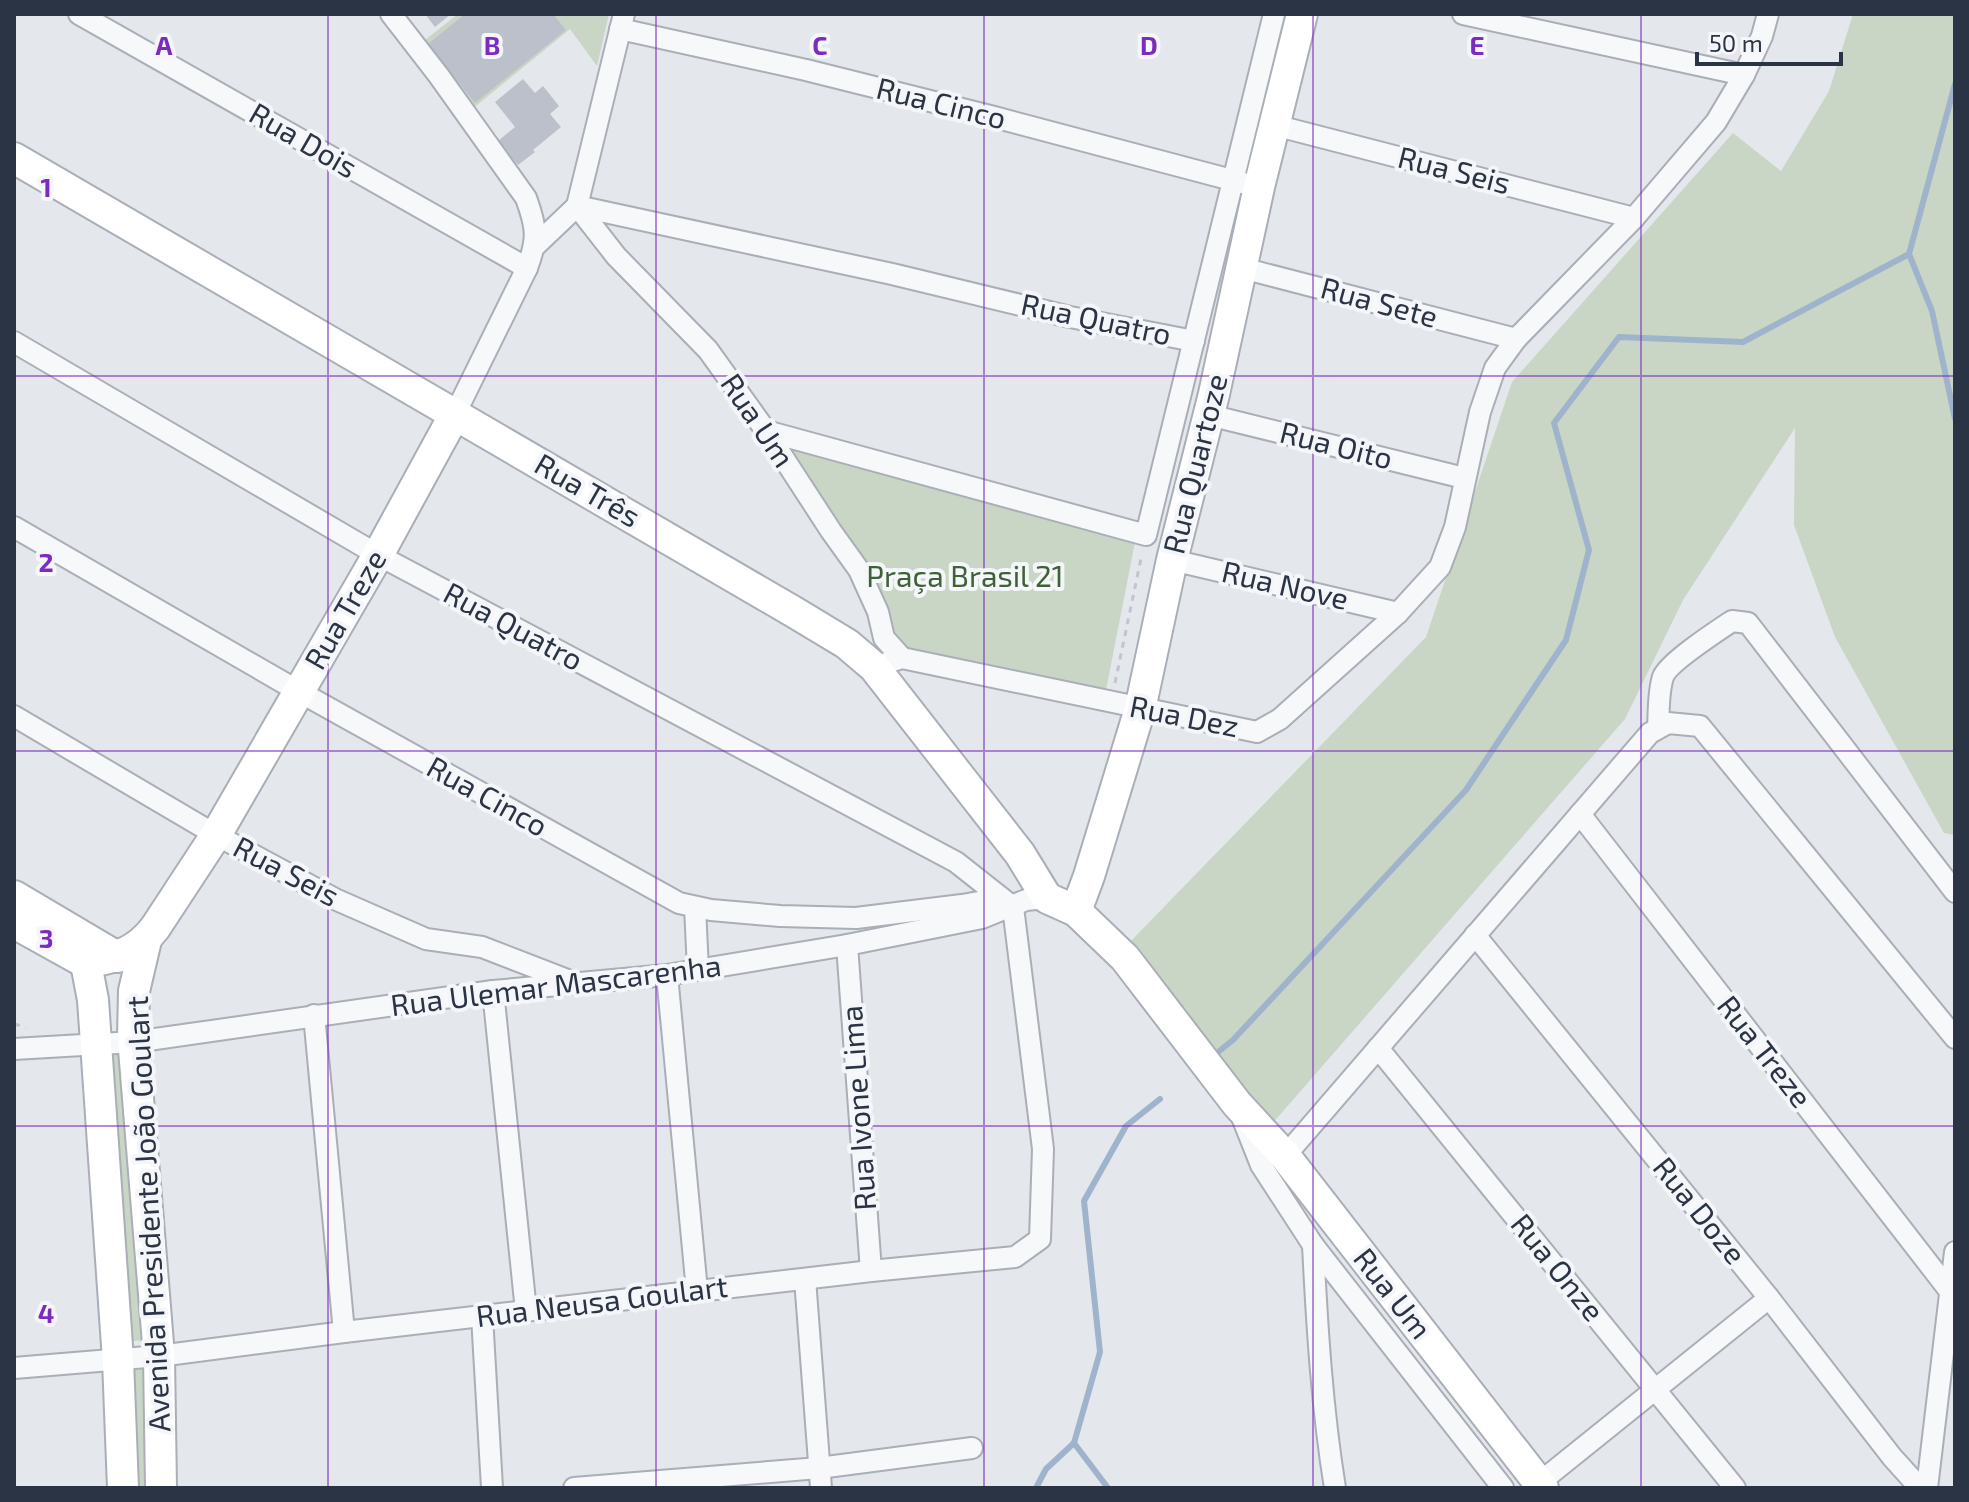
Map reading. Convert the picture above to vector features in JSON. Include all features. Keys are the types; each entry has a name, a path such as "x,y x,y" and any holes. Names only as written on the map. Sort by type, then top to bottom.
{"street":[{"name":"Rua Dois","path":"79,14 527,268"},
{"path":"391,14 526,198 533,216 536,245"},
{"name":"Rua Quartoze","path":"1076,911 1089,876 1126,706 1172,560 1211,404 1219,300 1246,184 1274,14"},
{"name":"Rua Quartoze","path":"1146,535 1194,341 1242,268 1246,184 1274,125 1302,14"},
{"path":"1463,14 1744,75"},
{"path":"1398,613 1440,567 1455,527 1480,412 1495,368 1516,339 1634,218 1716,122 1744,75 1762,36 1768,14"},
{"path":"527,268 536,245 577,206 622,21"},
{"name":"Rua Cinco","path":"622,21 1246,184"},
{"name":"Rua Seis","path":"1274,125 1634,218"},
{"name":"Rua Três","path":"14,158 847,644 888,663 1047,898"},
{"name":"Rua Quatro","path":"577,206 892,274 1070,317 1194,341"},
{"name":"Rua Um","path":"577,206 616,256 708,350 766,431 859,570 878,612 888,663"},
{"name":"Rua Treze","path":"146,940 216,835 378,555 455,414 527,268"},
{"name":"Rua Sete","path":"1242,268 1516,339"},
{"name":"Rua Quatro","path":"14,342 378,555 956,862 1007,903"},
{"path":"1187,368 1211,404"},
{"name":"Rua Oito","path":"1211,404 1464,478"},
{"path":"766,431 1146,535"},
{"name":"Rua Cinco","path":"14,527 298,691 679,903 711,910 780,916 856,918 962,905 1007,903"},
{"name":"Rua Nove","path":"1172,560 1398,613"},
{"name":"Rua Dez","path":"888,663 1257,732 1280,719 1398,613"},
{"path":"1658,728 1662,680 1666,671 1732,621 1748,623 1955,892"},
{"name":"Rua Seis","path":"14,716 216,835 337,900 426,939 482,947 577,984"},
{"path":"1285,1156 1650,733 1668,723 1700,726 1955,1038"},
{"name":"Rua Treze","path":"1580,814 1949,1290"},
{"path":"14,896 117,957 134,1039"},
{"path":"1007,903 1047,898"},
{"name":"Rua Um","path":"1047,898 1076,911 1125,958 1237,1104 1285,1156 1541,1486"},
{"name":"Rua Ulemar Mascarenha","path":"96,1044 493,991 667,975 847,945 982,918 1007,903"},
{"name":"Rua Neusa Goulart","path":"14,1368 159,1356 697,1291 1015,1257 1040,1239 1043,1149 1007,903"},
{"path":"695,907 698,970"},
{"path":"14,923 86,963 117,957 146,940"},
{"name":"Rua Doze","path":"1475,935 1920,1488"},
{"name":"Avenida Presidente João Goulart","path":"146,940 134,991 134,1039 159,1356 161,1488"},
{"name":"Rua Ivone Lima","path":"847,945 871,1271"},
{"name":"Avenida Presidente João Goulart","path":"86,963 93,1000 118,1360 123,1488"},
{"path":"667,975 697,1291"},
{"path":"493,991 526,1311"},
{"path":"314,1015 344,1332"},
{"path":"14,1049 96,1044"},
{"name":"Rua Onze","path":"1378,1048 1735,1488"},
{"name":"Rua Um","path":"1237,1104 1261,1165 1313,1245 1503,1488"},
{"path":"1313,1245 1328,1446 1335,1488"},
{"path":"1927,1488 1955,1252"},
{"path":"805,1279 820,1478"},
{"path":"1541,1486 1769,1298"},
{"path":"482,1316 492,1488"},
{"path":"574,1488 820,1478 972,1448"}],"path":[{"path":"1126,706 1146,535"}],"green space":[{"path":"458,14 609,14 597,66 570,29 471,110 421,43"},
{"path":"1853,14 1955,14 1955,835 1944,833 1835,637 1794,525 1795,428 1683,600 1625,719 1271,1125 1127,945 1426,637 1512,382 1733,133 1781,171 1829,91"},
{"name":"Praça Brasil 21","path":"779,445 1136,537 1106,690 899,648 875,583"},
{"path":"123,1051 146,1340 122,1342 99,1053"},
{"path":"145,1363 149,1488 126,1488 121,1364"}],"building":[{"path":"425,14 451,14 435,27"},
{"path":"465,14 553,14 566,30 475,103 428,44"},
{"path":"523,79 535,93 543,86 559,106 550,114 561,127 518,165 498,141 515,127 495,102"}],"waterway":[{"path":"1955,84 1909,254 1932,311 1955,419"},
{"path":"1213,1056 1233,1040 1466,790 1566,640 1589,550 1554,423 1619,337 1743,342 1909,254"},
{"path":"1074,1443 1100,1352 1084,1201 1126,1126 1160,1099"},
{"path":"1074,1443 1108,1488"},
{"path":"1036,1488 1046,1469 1074,1443"}]}
